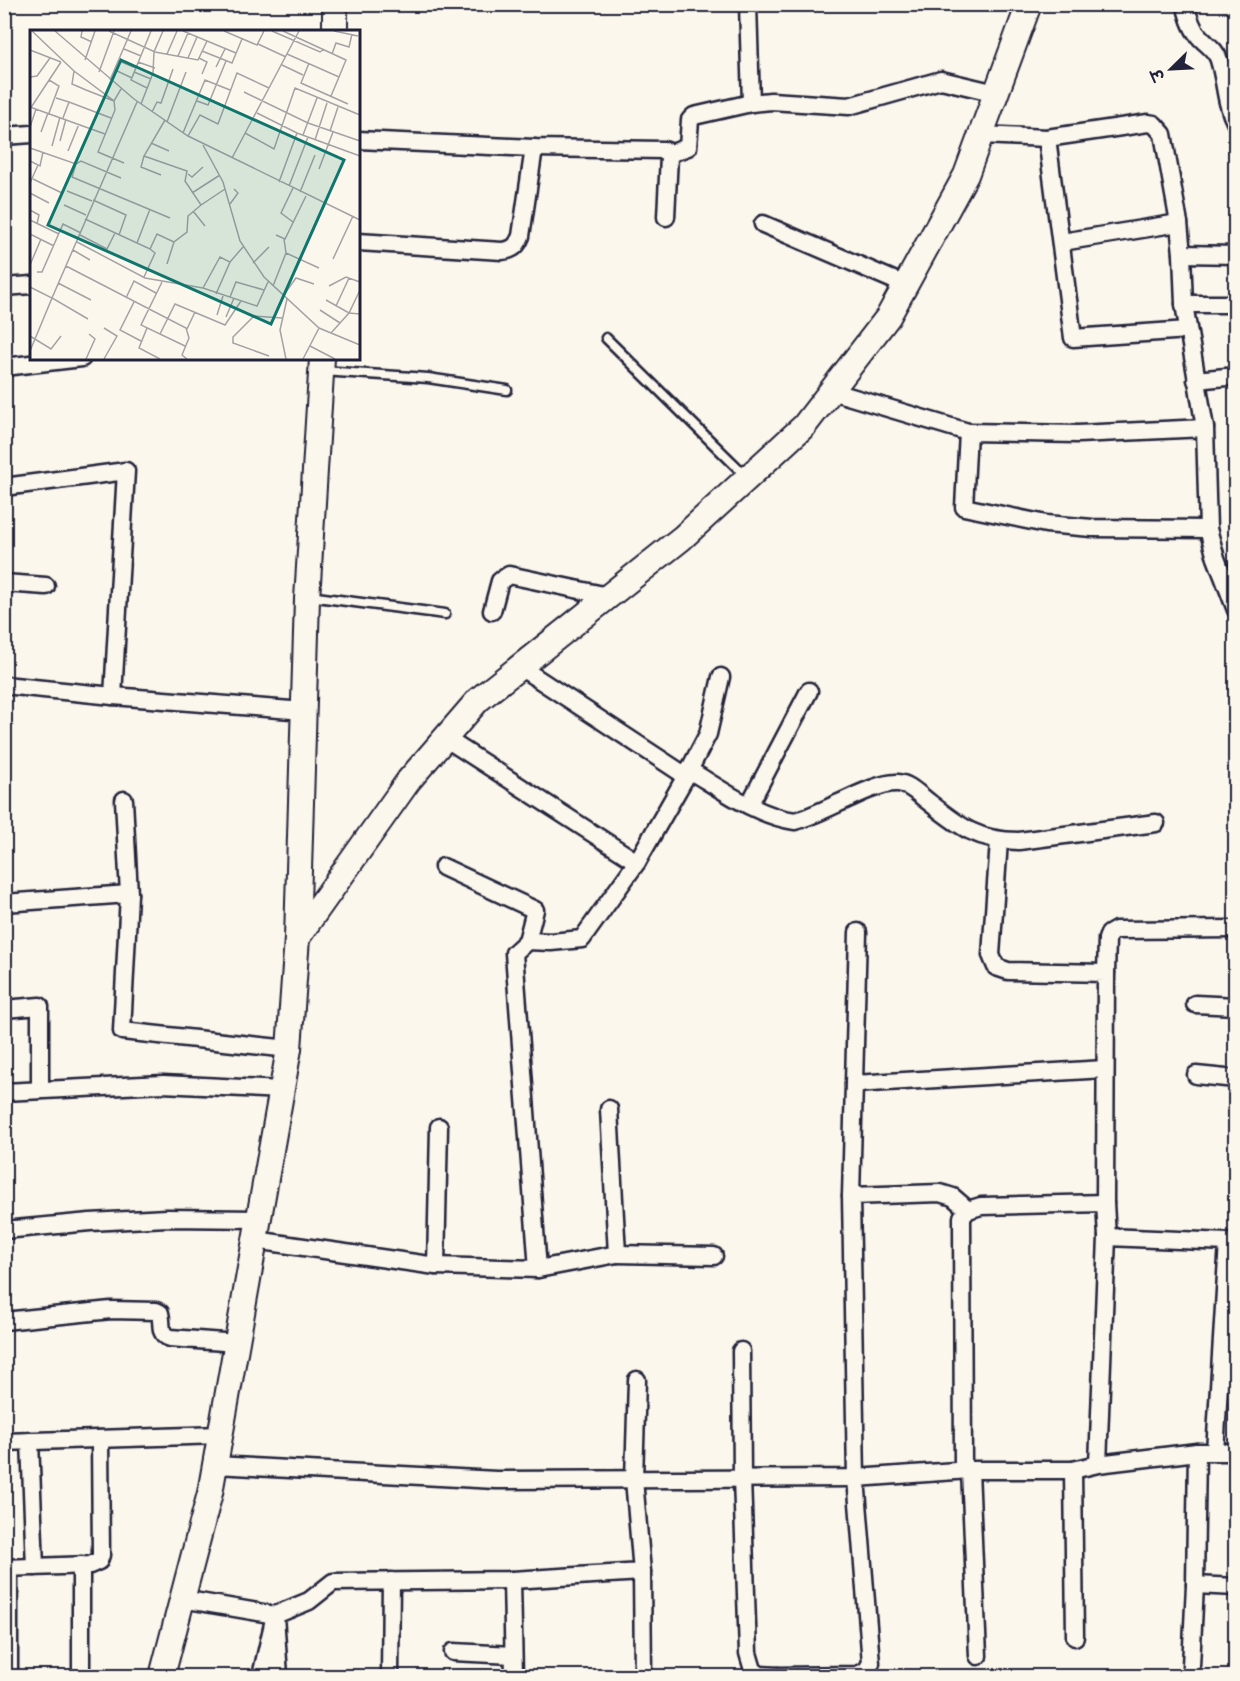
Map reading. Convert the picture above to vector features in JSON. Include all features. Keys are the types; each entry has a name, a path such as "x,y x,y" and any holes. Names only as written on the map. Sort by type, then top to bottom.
{"street":[{"path":"335,4 335,30"},
{"path":"748,4 751,103"},
{"path":"297,938 409,780 478,700 682,537 804,426 888,317 966,175 1029,4"},
{"path":"1185,4 1198,35 1213,49 1220,61 1228,107 1236,124"},
{"path":"669,154 689,145 690,120 694,116 751,103 794,101 849,106 941,80 996,93"},
{"path":"981,135 1047,138 1148,123 1159,128 1165,139 1179,223 1184,304 1205,428 1208,529 1216,558 1236,610"},
{"path":"4,136 30,134"},
{"path":"1047,138 1073,338 1188,330"},
{"path":"360,140 534,148 663,150 669,154"},
{"path":"360,242 512,250 519,243 521,236 534,148"},
{"path":"666,217 669,154"},
{"path":"1062,242 1179,223"},
{"path":"763,224 905,285"},
{"path":"1182,254 1236,255"},
{"path":"4,286 30,285"},
{"path":"1184,304 1236,304"},
{"path":"4,367 65,360"},
{"path":"162,1677 210,1493 289,1049 297,938 307,596 322,365"},
{"path":"1196,380 1236,376"},
{"path":"831,391 968,432 1078,434 1205,428"},
{"path":"968,432 964,507 1046,524 1092,528 1208,529"},
{"path":"4,487 126,471 113,696"},
{"path":"492,611 500,581 509,575 608,597"},
{"path":"4,583 46,586"},
{"path":"520,667 687,773 749,805 786,820 795,821 876,788 897,783 906,785 915,791 959,825 981,837 999,841 1019,841 1156,823"},
{"path":"527,941 551,942 582,939 637,862 708,734 722,677"},
{"path":"4,685 303,711"},
{"path":"749,805 809,691"},
{"path":"445,738 637,862"},
{"path":"124,800 129,894 122,1031 289,1049"},
{"path":"999,841 991,955 996,967 1008,971 1106,973"},
{"path":"443,867 535,910 527,941 514,953 538,1269"},
{"path":"4,903 129,894"},
{"path":"1098,1464 1107,1237 1105,1069 1107,939 1109,934 1116,930 1236,929"},
{"path":"741,1351 742,1478 750,1663 753,1670 760,1675 857,1675 866,1671 872,1663 856,1478 851,1196 858,932"},
{"path":"1195,1004 1236,1006"},
{"path":"4,1009 40,1006 40,1090"},
{"path":"854,1084 1105,1069"},
{"path":"1196,1075 1236,1079"},
{"path":"4,1092 163,1084 281,1090"},
{"path":"609,1109 617,1254"},
{"path":"436,1266 439,1127"},
{"path":"851,1196 940,1193 953,1197 968,1210"},
{"path":"978,1656 966,1470 960,1225 962,1217 968,1210 981,1206 1105,1203"},
{"path":"4,1230 167,1218 257,1229 436,1266 538,1269 617,1254 714,1256"},
{"path":"1107,1237 1228,1242 1215,1452"},
{"path":"4,1321 111,1310 156,1311 161,1318 161,1333 164,1336 237,1343"},
{"path":"637,1380 634,1479 642,1572 643,1677"},
{"path":"4,1442 220,1436"},
{"path":"9,1677 7,1568 94,1564 101,1558 100,1439"},
{"path":"30,1442 35,1567"},
{"path":"215,1465 496,1480 856,1478 966,1470 1073,1470 1098,1464 1197,1452 1236,1452"},
{"path":"1191,1666 1197,1452"},
{"path":"1073,1470 1075,1637"},
{"path":"81,1565 81,1677"},
{"path":"182,1599 275,1615 309,1601 333,1582 512,1580 642,1572"},
{"path":"512,1580 514,1677"},
{"path":"390,1677 392,1581"},
{"path":"1195,1585 1236,1587"},
{"path":"261,1677 275,1615"},
{"path":"275,1615 279,1677"},
{"path":"453,1652 513,1654"}],"lane":[{"path":"606,339 748,477"},
{"path":"322,365 507,390"},
{"path":"307,596 445,614"}]}
